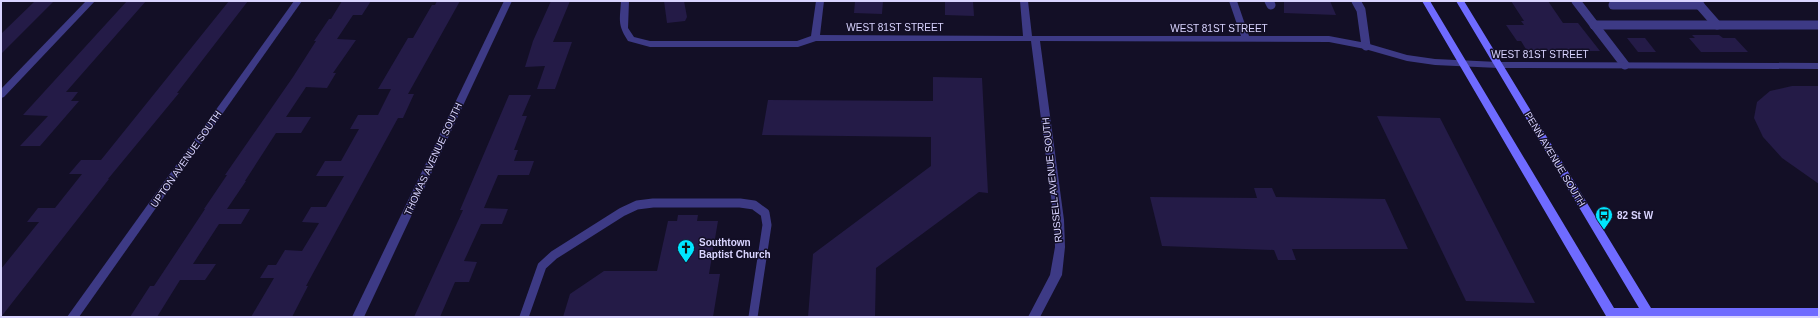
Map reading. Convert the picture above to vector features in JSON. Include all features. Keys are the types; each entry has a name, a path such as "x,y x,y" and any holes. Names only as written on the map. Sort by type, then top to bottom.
{"main road":[{"path":"1426,1 1612,315 1819,313"},
{"name":"PENN AVENUE SOUTH","path":"1460,1 1649,315"},
{"path":"1468,1 1477,30"}],"street":[{"path":"1,95 91,1"},
{"name":"UPTON AVENUE SOUTH","path":"73,317 298,1"},
{"name":"THOMAS AVENUE SOUTH","path":"358,317 508,1"},
{"name":"WEST 81ST STREET","path":"625,1 624,28 631,39 650,44 798,44 815,38 1329,39 1366,46 1407,58 1435,62 1498,65 1819,66"},
{"path":"815,38 820,1"},
{"name":"RUSSELL AVENUE SOUTH","path":"1024,1 1032,38 1059,220 1060,247 1056,275 1034,317"},
{"path":"1233,1 1246,39"}],"lane":[{"path":"1356,1 1361,10 1366,46"},
{"path":"1576,1 1625,65"},
{"path":"1613,5 1698,3 1717,25"},
{"path":"1594,24 1819,25"},
{"path":"524,317 542,266 554,255 622,212 637,205 653,203 740,203 754,205 765,213 767,225 753,317"}],"building":[{"path":"35,1 54,1 1,54 1,34"},
{"path":"127,1 146,1 66,92 78,92 71,101 79,101 40,146 20,146 48,116 23,115"},
{"path":"229,1 248,1 177,93 179,93 108,179 1,317 1,269 39,222 27,222 38,208 55,208 82,174 69,174 81,160 101,160"},
{"path":"342,1 371,1 362,15 353,15 337,39 356,40 333,73 336,73 327,88 306,87 286,117 311,117 301,133 276,133 227,209 250,209 241,224 219,224 193,264 216,264 205,280 180,280 157,317 130,317 150,286 154,286 227,175 225,175 293,77 316,41 314,41 329,19 331,19"},
{"path":"437,1 460,1 408,94 414,94 403,118 398,118 306,286 308,286 292,317 251,317 274,278 260,278 268,265 276,265 285,250 302,251 319,223 302,222 311,207 326,207 344,176 316,176 325,161 341,161 359,129 350,129 358,115 378,115 391,89 378,89 408,38 413,38 432,5 435,5"},
{"path":"551,1 570,1 553,42 572,42 555,89 537,89 545,66 525,67 533,41"},
{"path":"664,1 684,1 687,17 685,21 667,23"},
{"path":"855,1 883,1 882,14 854,13"},
{"path":"945,1 973,1 974,16 945,15"},
{"path":"1284,1 1330,1 1336,15 1284,13"},
{"path":"1511,1 1548,1 1563,23 1578,23 1600,51 1527,51 1521,41 1517,41 1506,25 1524,25 1521,21 1524,21"},
{"path":"1692,35 1719,35 1723,38 1735,38 1748,52 1701,52 1689,38 1695,38"},
{"path":"1627,38 1645,38 1656,52 1638,52"},
{"path":"933,77 982,78 988,193 979,192 876,268 875,317 808,317 813,254 931,166 931,137 762,135 768,100 933,101"},
{"path":"1792,86 1819,86 1819,184 1782,158 1763,137 1754,118 1757,102 1770,91"},
{"path":"509,95 531,95 522,116 527,116 514,150 518,150 514,161 534,161 529,175 498,175 484,208 508,209 502,224 481,224 464,261 477,262 469,282 455,282 440,317 414,317 463,210 460,210"},
{"path":"1377,116 1440,118 1535,303 1466,301"},
{"path":"1254,188 1272,188 1276,197 1385,199 1408,249 1292,249 1296,260 1278,260 1274,250 1162,246 1150,197 1257,198"},
{"name":"Southtown Baptist Church","path":"678,215 698,215 697,221 718,221 709,274 720,274 713,317 563,317 570,294 604,271 657,271 668,221 677,221"}],"place":[{"name":"82 St W","path":"1604,230"},
{"name":"Southtown Baptist Church","path":"686,263"}]}
